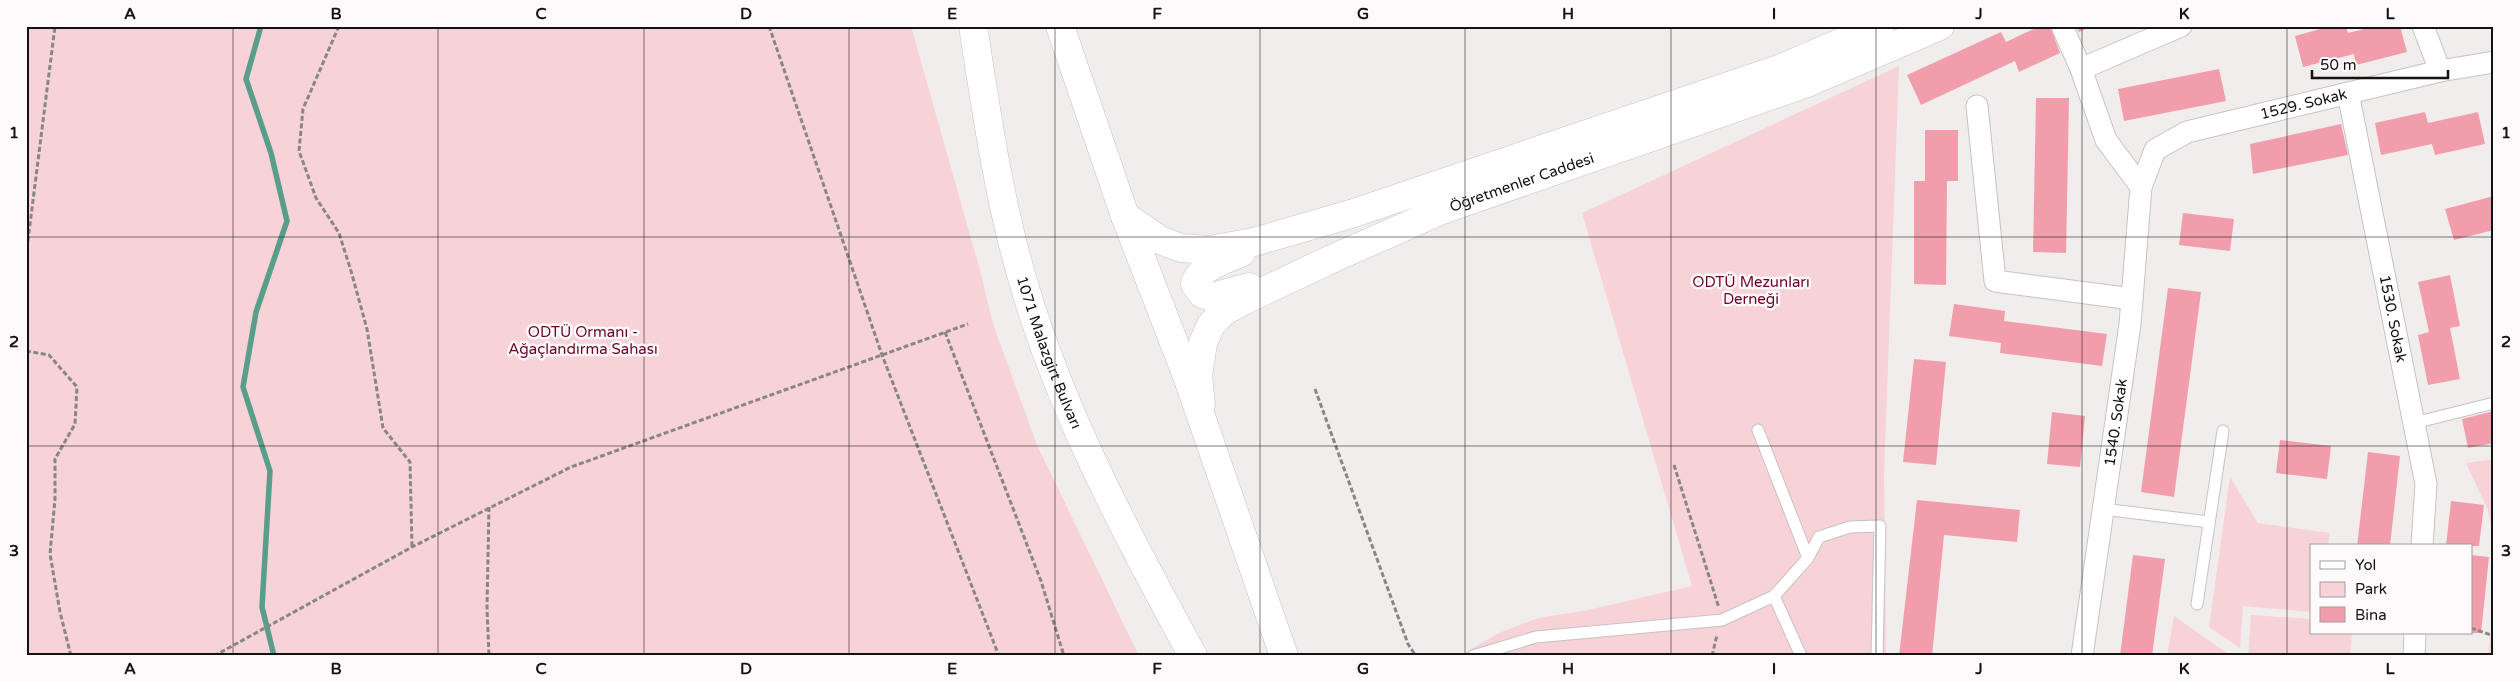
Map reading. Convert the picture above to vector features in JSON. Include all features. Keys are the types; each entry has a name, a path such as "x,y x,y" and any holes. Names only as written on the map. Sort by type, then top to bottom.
{"main road":[{"name":"1071 Malazgirt Bulvarı","path":"973,26 996,172 1016,257 1046,350 1088,454 1124,528 1193,656"},
{"path":"1060,26 1125,216 1204,424 1284,656"},
{"name":"Öğretmenler Caddesi","path":"1125,216 1160,240 1181,248 1209,250 1254,242 1354,213 1779,69 1880,26"},
{"name":"Öğretmenler Caddesi","path":"1204,424 1198,375 1203,343 1211,325 1224,312 1240,302 1442,210 1807,83 1940,26"},
{"path":"1288,232 1205,270 1196,277 1195,284 1197,289 1202,294 1212,297 1305,271"}],"street":[{"path":"2062,26 2081,69 2106,140 2142,187"},
{"path":"2081,69 2181,26"},
{"path":"2423,26 2440,71"},
{"name":"1529. Sokak","path":"2142,187 2156,150 2187,132 2440,71 2494,62"},
{"name":"1530. Sokak","path":"2348,93 2426,484 2422,544"},
{"path":"1976,106 1995,281 2132,299"},
{"name":"1540. Sokak","path":"2082,656 2132,299 2142,187"},
{"path":"2414,656 2415,634"}],"lane":[{"path":"2414,423 2494,403"},
{"path":"1758,430 1808,558"},
{"path":"2197,604 2222,431"},
{"path":"2103,509 2209,522"},
{"path":"1473,656 1536,637 1722,620 1774,596 1808,558 1819,537 1850,527 1880,526 1877,656"},
{"path":"1774,596 1801,656"}],"path":[{"path":"26,256 55,26"},
{"path":"339,26 303,109 299,151 316,198 339,233 351,271 367,329 383,428 410,462 412,547"},
{"path":"768,26 882,355 999,656"},
{"path":"214,656 412,547 571,467 968,324"},
{"path":"945,332 1041,581 1064,656"},
{"path":"26,351 50,355 77,387 75,424 55,459 55,499 50,554 60,612 72,656"},
{"path":"1315,389 1408,644 1416,656"},
{"path":"1674,465 1722,620"},
{"path":"489,507 487,608 489,656"},
{"path":"2472,628 2494,636"},
{"path":"1712,648 1712,656"}],"green space":[{"name":"ODTÜ Ormanı - Ağaçlandırma Sahası","path":"26,26 911,26 981,274 993,324 1037,445 1139,656 26,656"},
{"name":"ODTÜ Mezunları Derneği","path":"1899,66 1884,474 1886,656 1459,656 1499,633 1538,618 1588,610 1692,586 1582,213"},
{"path":"2494,459 2494,542 2488,510 2466,463"},
{"path":"2230,477 2258,523 2330,533 2328,544 2310,544 2310,612 2243,606 2240,648 2209,627"},
{"path":"2494,605 2494,656 2488,656"},
{"path":"2251,615 2310,619 2310,634 2352,634 2350,656 2248,656"},
{"path":"2174,616 2231,656 2167,656"}],"building":[{"path":"2040,26 2050,26 2060,53 2019,72 2015,61 1921,105 1907,75 2001,32 2006,42"},
{"path":"2076,26 2092,26 2079,32"},
{"path":"2331,26 2346,26 2348,33 2376,26 2400,26 2407,52 2356,65 2354,54 2303,67 2295,36"},
{"path":"2219,69 2226,101 2124,121 2118,89"},
{"path":"2036,98 2069,98 2066,253 2033,252"},
{"path":"2425,112 2428,123 2478,112 2485,144 2435,155 2432,144 2381,155 2375,123"},
{"path":"2341,124 2348,155 2253,174 2250,144"},
{"path":"1925,130 1958,130 1958,181 1947,181 1946,285 1914,284 1914,181 1925,181"},
{"path":"2494,196 2494,230 2454,240 2445,209"},
{"path":"2183,213 2234,219 2230,251 2179,245"},
{"path":"2450,275 2460,326 2450,328 2460,379 2428,385 2418,335 2429,332 2418,282"},
{"path":"2168,288 2201,292 2174,497 2141,492"},
{"path":"1954,304 2005,311 2004,321 2107,334 2102,366 2000,353 2001,343 1949,336"},
{"path":"1914,359 1946,362 1936,465 1903,462"},
{"path":"2494,411 2494,443 2468,448 2462,419"},
{"path":"2052,412 2085,416 2080,467 2047,464"},
{"path":"2280,440 2331,446 2327,479 2276,473"},
{"path":"2368,452 2400,456 2390,544 2357,544"},
{"path":"1917,500 2020,510 2017,542 1944,535 1932,656 1899,656"},
{"path":"2451,501 2484,505 2479,546 2472,546 2472,544 2446,544"},
{"path":"2133,555 2165,559 2152,656 2120,656"},
{"path":"2472,555 2489,557 2481,633 2472,633"}],"waterway":[{"path":"261,26 246,79 271,153 287,221 256,312 243,387 270,471 262,607 274,656"}]}
